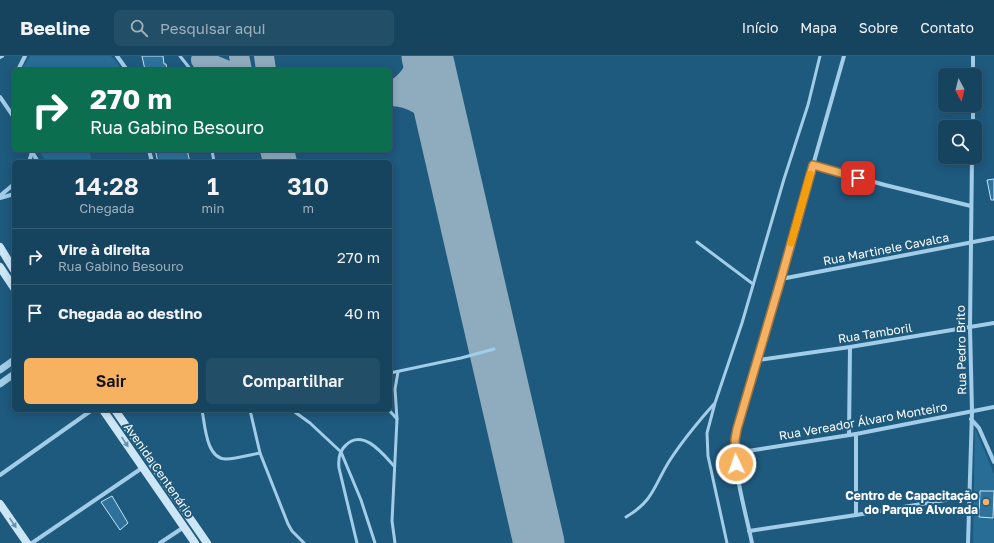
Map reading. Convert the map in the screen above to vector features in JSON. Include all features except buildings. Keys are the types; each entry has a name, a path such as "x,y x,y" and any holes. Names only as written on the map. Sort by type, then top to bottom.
{"main road":[{"path":"0,247 12,267"},
{"path":"0,268 12,285"},
{"name":"Avenida Centenário","path":"104,412 142,468 184,526 194,543"},
{"name":"Avenida Centenário","path":"116,412 207,543"},
{"path":"0,504 27,543"}],"street":[{"path":"19,68 26,56"},
{"path":"117,56 121,58 126,68"},
{"path":"752,543 738,480 735,453 737,429 844,56"},
{"path":"972,56 972,68"},
{"path":"0,97 12,115"},
{"name":"Rua Pedro Brito","path":"968,543 972,412 970,328 972,164"},
{"path":"813,165 885,185 971,206"},
{"path":"0,197 12,186"},
{"path":"0,197 12,194"},
{"name":"Rua Martinele Cavalca","path":"781,279 994,238"},
{"name":"Rua Tamboril","path":"758,360 850,347 994,323"},
{"path":"849,435 850,347"},
{"path":"0,370 12,361"},
{"path":"0,384 12,375"},
{"name":"Rua Vereador Álvaro Monteiro","path":"735,453 856,434 994,407"},
{"path":"0,475 89,412"},
{"path":"971,419 980,432 994,462"},
{"path":"856,434 856,515"},
{"path":"32,543 142,468"},
{"path":"749,531 969,496"},
{"path":"160,543 184,526"}],"lane":[{"path":"180,56 189,68"},
{"path":"727,543 708,456 707,433 808,105 820,56"},
{"path":"697,242 754,284"},
{"path":"392,374 494,349"},
{"path":"395,543 392,521 397,419 395,389 398,372"},
{"path":"626,517 638,510 649,499 670,460 695,426 715,403"},
{"path":"202,412 210,445 214,454 226,459 260,453"},
{"path":"250,412 260,453 288,524 292,531 304,543"},
{"path":"295,412 310,423 340,452 361,500 375,543"},
{"path":"391,412 397,419"},
{"path":"358,543 339,468 338,460 340,452 345,445 352,440 363,439 376,447 394,466"}],"shaded area":[{"path":"30,56 111,56 120,68 22,68"},
{"path":"40,152 90,152 92,160 45,160"},
{"path":"975,428 994,474 994,543 973,543"}],"taxiway":[{"path":"239,56 242,68"},
{"path":"264,56 266,68"},
{"path":"392,91 405,82 409,77 419,56"},
{"path":"201,60 221,68"},
{"path":"392,96 406,98 420,105 432,114 443,126"},
{"path":"270,152 272,160"},
{"path":"284,152 286,160"}],"runway":[{"path":"427,56 539,543"}],"slow traffic":[{"path":"791,243 810,174"}],"place":[{"name":"Centro de Capacitação do Parque Alvorada","path":"986,502"}],"route":[{"path":"736,464 735,440 737,429 813,165 858,178"}]}
